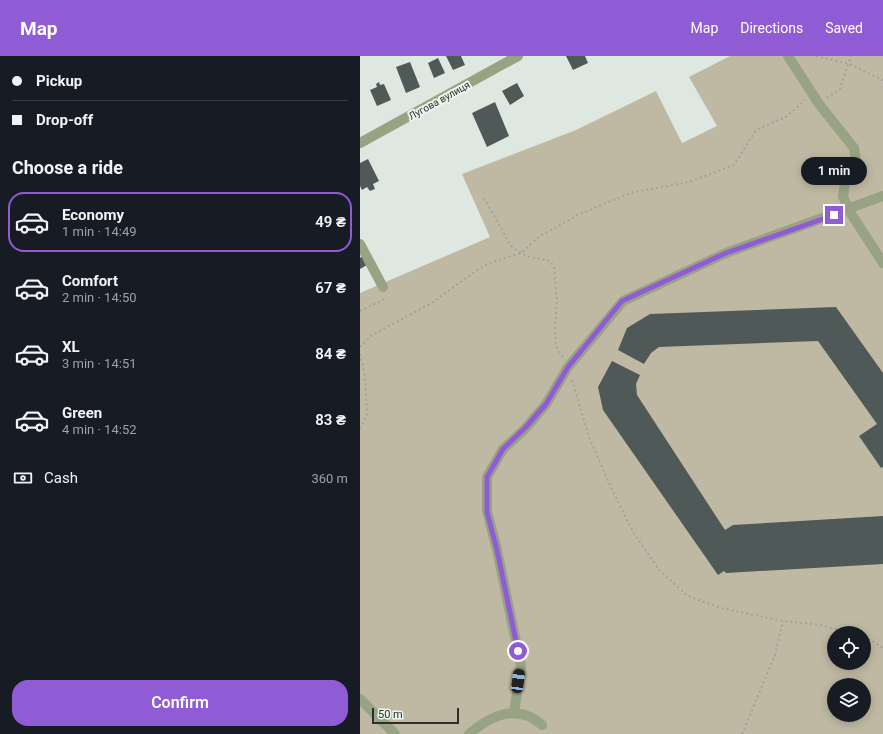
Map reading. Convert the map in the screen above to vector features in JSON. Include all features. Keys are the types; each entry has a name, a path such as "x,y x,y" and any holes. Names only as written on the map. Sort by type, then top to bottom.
{"street":[{"name":"Лугова вулиця","path":"360,144 518,56"},
{"path":"788,56 820,104 854,148 856,160 846,176 843,196 848,209 883,263"},
{"path":"514,713 521,666 497,550 487,512 487,477 503,449 525,428 546,404 568,367 622,301 726,253 883,196"},
{"path":"360,244 383,287"},
{"path":"360,699 395,734"},
{"path":"469,734 493,717 514,713 533,718 542,726"}],"path":[{"path":"816,56 849,64 883,80"},
{"path":"820,104 840,89 851,56"},
{"path":"360,347 371,336 433,302 480,268 492,262 521,253 540,236 578,215 624,196 689,182 734,165 756,130 786,117 813,94"},
{"path":"484,198 511,246 526,256 550,261 554,267 557,301 555,325 556,346 568,367 589,437 609,484 634,532 658,570 688,596 720,608 783,621 827,627"},
{"path":"360,311 383,300 383,287"},
{"path":"360,354 365,377 367,416 360,428"},
{"path":"742,734 775,656 783,621"},
{"path":"871,640 883,648"}],"shaded area":[{"path":"730,56 883,56 883,734 360,734 360,293 490,237 462,174 576,130 656,91 682,143 717,126 689,77"}],"building":[{"path":"446,56 461,56 465,65 453,70"},
{"path":"566,56 585,56 588,63 573,70"},
{"path":"438,58 445,73 434,78 428,63"},
{"path":"410,62 420,87 406,93 396,67"},
{"path":"379,82 380,85 384,84 391,100 377,106 370,90 377,87 376,84"},
{"path":"517,83 524,96 510,105 502,91"},
{"path":"495,102 509,136 487,147 472,113"},
{"path":"368,159 379,181 373,184 375,189 370,191 367,187 362,190 360,186 360,163"},
{"path":"362,256 367,265 360,269 360,258"},
{"path":"836,307 883,373 883,467 881,468 859,436 877,424 818,341 659,347 651,353 644,364 618,350 627,328 650,314"},
{"path":"612,361 640,375 636,384 637,395 725,530 733,525 883,516 883,564 726,573 724,571 718,575 603,410 598,387"}],"route":[{"path":"518,651 497,550 487,512 487,477 503,449 525,428 546,404 568,367 622,301 726,253 834,215"}]}
